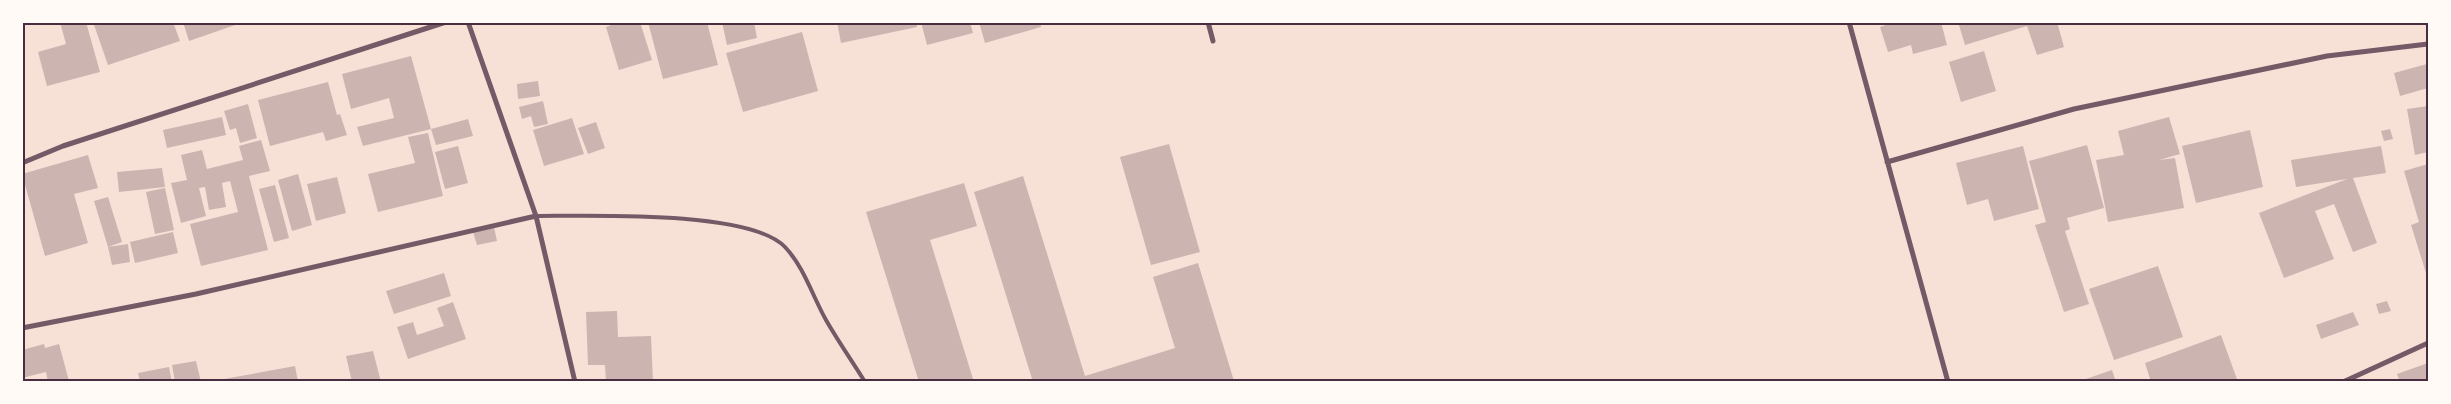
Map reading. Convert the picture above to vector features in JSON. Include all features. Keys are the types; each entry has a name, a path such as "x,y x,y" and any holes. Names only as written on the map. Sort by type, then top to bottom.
{"street":[{"path":"22,163 63,146 446,22"},
{"path":"468,22 536,216 575,382"},
{"path":"1208,22 1213,41"},
{"path":"1849,22 1948,382"},
{"path":"1887,162 2074,109 2328,56 2428,44"},
{"path":"22,328 196,294 536,216"},
{"path":"2344,382 2428,343"}],"lane":[{"path":"536,216 597,216 695,220 731,224 772,236 785,247 794,259 827,320 865,382"}],"building":[{"path":"60,22 86,22 100,72 47,86 38,52 66,44"},
{"path":"93,22 173,22 180,41 108,65"},
{"path":"183,22 241,22 241,23 189,41"},
{"path":"619,22 640,22 652,60 619,70 606,27"},
{"path":"648,22 707,22 718,65 663,79"},
{"path":"722,22 754,22 757,38 727,45"},
{"path":"837,22 916,22 917,27 841,43"},
{"path":"921,22 970,22 973,33 927,45"},
{"path":"979,22 1040,22 1041,27 985,43"},
{"path":"1894,22 1941,22 1947,45 1913,54 1911,45 1888,52 1880,27"},
{"path":"1958,22 2057,22 2064,47 2037,55 2027,26 1965,45"},
{"path":"802,32 818,91 743,112 726,53"},
{"path":"1984,51 1996,91 1961,102 1949,62"},
{"path":"411,56 431,129 363,146 357,127 394,118 389,98 351,109 342,74"},
{"path":"2427,64 2428,88 2400,96 2394,73"},
{"path":"538,81 540,96 518,99 517,84"},
{"path":"328,82 337,115 340,114 347,135 326,141 323,132 270,146 258,100"},
{"path":"543,101 548,124 534,127 531,116 522,119 519,107"},
{"path":"248,104 257,138 240,143 236,128 230,130 224,111"},
{"path":"2428,106 2428,152 2415,155 2407,109"},
{"path":"222,117 226,135 167,148 163,130"},
{"path":"2169,117 2180,154 2159,160 2175,158 2184,208 2108,222 2096,160 2124,155 2118,131"},
{"path":"572,118 584,154 544,166 533,130"},
{"path":"468,119 473,136 436,145 431,129"},
{"path":"596,122 605,148 588,154 578,128"},
{"path":"2390,129 2393,139 2384,141 2381,131"},
{"path":"2250,130 2263,187 2196,203 2182,146"},
{"path":"428,133 443,196 378,212 368,174 415,163 408,137"},
{"path":"261,140 270,171 249,176 268,250 201,266 190,224 238,212 230,181 222,183 226,207 209,210 205,187 199,188 206,216 181,223 171,183 187,180 181,155 202,150 207,169 243,160 239,146"},
{"path":"1169,144 1200,252 1151,265 1120,157"},
{"path":"2087,145 2104,208 2067,218 2070,229 2065,231 2089,304 2064,312 2035,225 2046,222 2029,161"},
{"path":"458,146 468,183 445,189 435,152"},
{"path":"2023,146 2039,209 1994,221 1988,199 1967,205 1956,163"},
{"path":"2381,146 2386,173 2353,178 2377,243 2353,252 2334,204 2315,211 2334,259 2284,278 2259,213 2347,179 2296,187 2291,160"},
{"path":"88,155 98,188 74,194 88,243 45,256 22,174"},
{"path":"2428,164 2428,272 2426,273 2411,225 2419,222 2404,171"},
{"path":"162,168 165,187 119,192 117,172"},
{"path":"298,174 312,225 292,231 278,180"},
{"path":"1023,176 1085,376 1175,348 1153,277 1198,263 1234,381 1033,382 974,192"},
{"path":"337,177 346,213 316,221 307,184"},
{"path":"964,183 977,226 930,240 974,382 919,382 866,212"},
{"path":"275,185 289,238 274,242 259,189"},
{"path":"165,188 174,230 155,234 146,192"},
{"path":"108,197 122,242 108,247 94,201"},
{"path":"494,227 497,241 477,245 473,232"},
{"path":"173,232 178,253 135,263 130,242"},
{"path":"128,244 130,262 112,265 108,247"},
{"path":"2158,266 2183,337 2114,360 2089,289"},
{"path":"444,273 451,296 394,314 386,291"},
{"path":"2387,301 2391,311 2379,314 2376,304"},
{"path":"453,302 466,339 408,359 397,327 413,322 417,335 444,326 437,308"},
{"path":"617,311 618,337 651,336 653,382 606,382 605,365 588,365 586,312"},
{"path":"2353,312 2359,325 2321,339 2316,325"},
{"path":"2221,335 2238,382 2151,382 2145,363"},
{"path":"44,344 45,348 59,344 69,381 48,382 46,372 22,378 22,350"},
{"path":"373,351 381,382 352,382 346,356"},
{"path":"196,361 201,382 175,382 172,365"},
{"path":"2428,363 2428,382 2400,382 2397,374"},
{"path":"295,366 298,382 224,382 224,379"},
{"path":"169,367 172,382 140,382 138,373"},
{"path":"2112,370 2116,382 2080,382 2080,381"}]}
